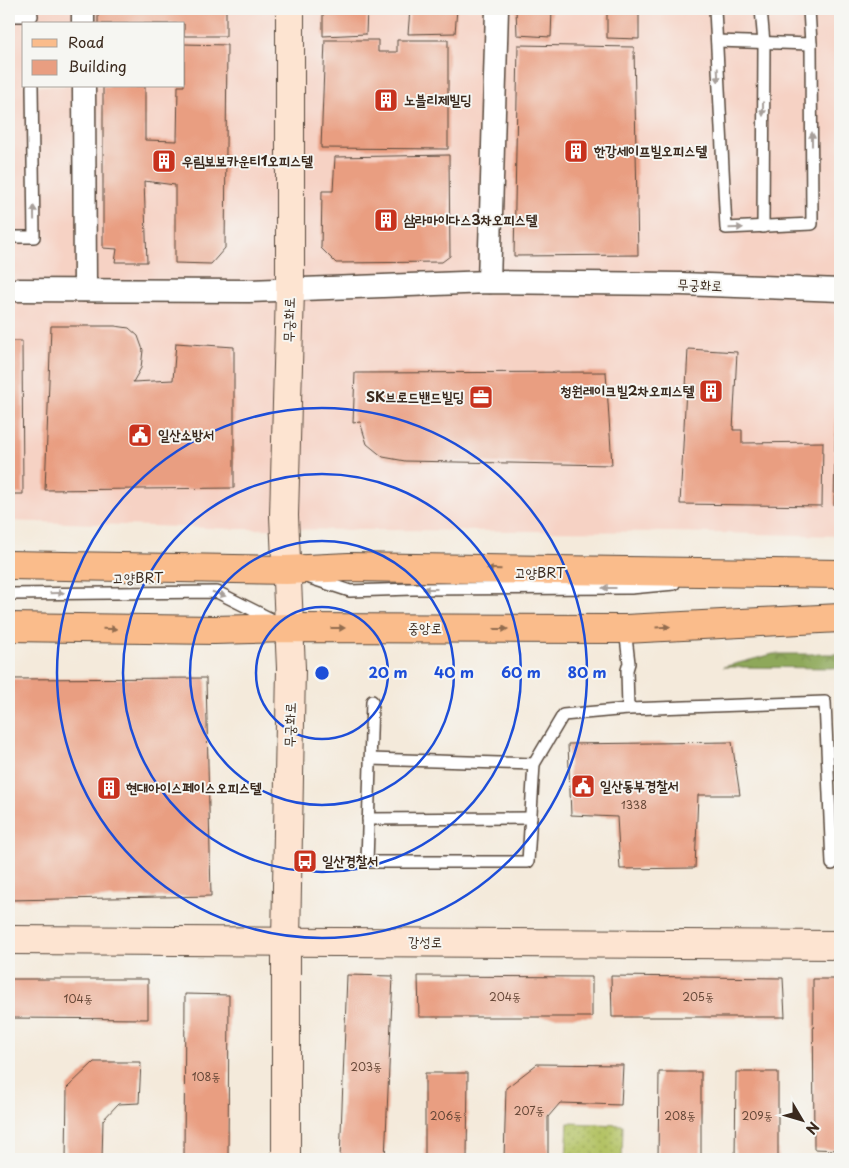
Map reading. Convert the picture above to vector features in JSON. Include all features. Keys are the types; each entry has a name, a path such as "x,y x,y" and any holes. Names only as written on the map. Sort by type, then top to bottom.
{"main road":[{"name":"무궁화로","path":"286,1159 286,941 291,668 284,516 290,290 290,9"},
{"path":"9,565 286,570 349,567 840,574"},
{"name":"중앙로","path":"9,627 214,630 290,628 625,629 840,618"},
{"name":"강성로","path":"9,940 840,945"}],"street":[{"path":"83,9 83,22"},
{"path":"488,282 497,9"},
{"path":"84,88 85,290"},
{"name":"무궁화로","path":"9,290 249,291 488,282 681,284 840,290"}],"lane":[{"path":"715,9 726,228 763,228 812,224 811,44 809,9"},
{"path":"761,9 764,42 763,228"},
{"path":"9,16 32,16"},
{"path":"716,41 811,44"},
{"path":"9,237 34,237 32,88"},
{"name":"고양BRT","path":"9,594 216,592 290,628"},
{"path":"625,629 629,663 628,709"},
{"path":"372,701 367,862 528,862 534,764 563,715 628,709 825,702 832,864"},
{"path":"370,759 534,764"},
{"path":"368,819 531,818"}],"shaded area":[{"path":"9,9 840,9 840,536 672,532 237,529 9,521"}],"green space":[{"path":"773,654 840,654 840,668 723,667"},
{"path":"568,1123 623,1125 622,1159 566,1159"}],"building":[{"path":"98,9 226,9 226,36 185,36 185,22 98,22"},
{"path":"323,9 367,9 366,34 323,36"},
{"path":"410,9 457,9 455,33 408,34"},
{"path":"516,9 552,9 551,37 517,35"},
{"path":"607,9 639,9 639,39 607,38"},
{"name":"노블리제빌딩","path":"325,40 378,40 378,52 397,52 397,40 448,40 448,149 321,148"},
{"name":"우림보보카운티1오피스텔","path":"185,44 227,45 225,248 211,264 175,263 175,185 144,181 147,262 115,262 117,249 103,248 103,88 145,88 145,140 177,141 178,88 185,88"},
{"name":"한강세이프빌오피스텔","path":"518,45 634,47 638,255 514,256"},
{"name":"삼라마이다스3차오피스텔","path":"449,155 450,256 442,262 336,263 321,248 322,191 333,191 335,157"},
{"name":"일산소방서","path":"51,326 115,326 129,328 138,336 143,350 141,368 133,382 173,380 176,343 234,347 234,488 45,490"},
{"path":"9,341 22,341 23,494 9,494"},
{"path":"837,345 840,345 840,505 834,505"},
{"name":"청원레이크빌2차오피스텔","path":"688,349 737,352 733,430 742,430 742,443 823,442 822,506 680,504"},
{"name":"SK브로드밴드빌딩","path":"606,372 612,465 405,461 383,457 367,444 360,422 353,423 355,373"},
{"name":"현대아이스페이스오피스텔","path":"206,678 211,896 9,900 9,679"},
{"name":"일산동부경찰서","path":"732,742 740,795 698,795 695,868 620,869 617,817 571,815 568,744"},
{"path":"347,975 393,976 385,1159 340,1159"},
{"path":"418,976 592,977 592,1017 419,1017"},
{"path":"611,976 783,978 785,1017 612,1017"},
{"path":"9,979 148,979 148,1019 9,1018"},
{"path":"813,979 840,979 840,1150 814,1149"},
{"path":"185,994 229,995 228,1159 184,1159"},
{"path":"94,1062 141,1062 139,1103 118,1104 103,1120 102,1159 66,1159 67,1088"},
{"path":"537,1064 623,1065 621,1105 560,1103 548,1117 548,1159 504,1159 506,1088"},
{"path":"659,1072 701,1072 701,1159 658,1159"},
{"path":"736,1072 778,1072 778,1159 735,1159"},
{"path":"425,1073 468,1073 467,1159 425,1159"}],"place":[{"name":"노블리제빌딩","path":"386,100"},
{"name":"한강세이프빌오피스텔","path":"576,151"},
{"name":"우림보보카운티1오피스텔","path":"164,161"},
{"name":"삼라마이다스3차오피스텔","path":"386,220"},
{"name":"청원레이크빌2차오피스텔","path":"711,391"},
{"name":"SK브로드밴드빌딩","path":"481,397"},
{"name":"일산소방서","path":"140,435"},
{"name":"일산동부경찰서","path":"583,786"},
{"name":"현대아이스페이스오피스텔","path":"109,788"},
{"name":"일산경찰서","path":"305,861"}]}
